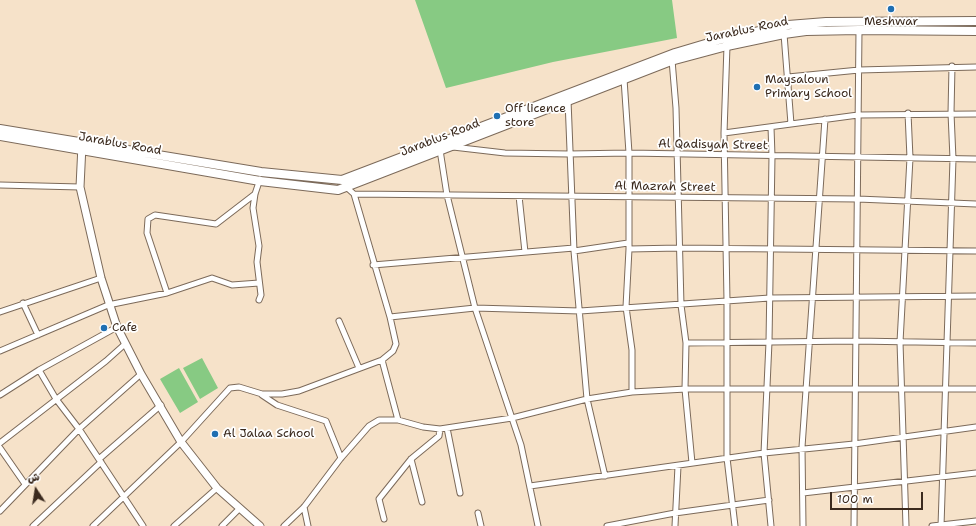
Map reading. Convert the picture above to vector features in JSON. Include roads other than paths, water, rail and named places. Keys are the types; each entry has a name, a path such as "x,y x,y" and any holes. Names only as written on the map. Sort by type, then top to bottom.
{"main road":[{"name":"Jarablus Road","path":"568,99 676,53 722,39 788,25 826,22 976,21"},
{"name":"Jarablus Road","path":"260,177 342,180 449,143 671,61 726,46 784,34 859,30 976,31"},
{"name":"Jarablus Road","path":"0,129 81,146 328,190 346,188 440,150 449,143"},
{"name":"Jarablus Road","path":"0,136 81,146"},
{"path":"81,146 80,187 108,305 125,344 181,442 217,488 260,526"}],"street":[{"path":"854,526 854,388 857,296 859,30"},
{"path":"784,34 791,124"},
{"path":"726,46 724,133 728,343 727,458 734,505 735,526"},
{"path":"676,53 671,61 676,108 677,197 681,305 686,342 684,389 692,464"},
{"path":"788,77 859,70 952,66 976,67"},
{"path":"941,526 947,389 946,343 949,251 952,204 952,66"},
{"path":"624,79 629,153 629,249 626,307 632,350 632,392"},
{"path":"568,99 574,250 587,399 605,476"},
{"path":"724,133 858,115 908,113 976,114"},
{"path":"906,526 900,342 910,158 908,113"},
{"path":"803,526 802,449 825,119"},
{"path":"771,126 772,198 770,298 764,453 771,526"},
{"name":"Al Qadisyah Street","path":"449,143 505,153 629,153 976,159"},
{"path":"440,150 448,195 474,308 521,445 538,526"},
{"path":"259,300 257,262 259,246 252,208 260,177"},
{"path":"93,526 181,442 230,388 239,387 262,394 282,394 299,391 382,360 393,351 396,344 390,317 354,194 346,188 342,180"},
{"path":"0,185 80,187"},
{"path":"168,293 147,233 148,219 155,215 216,224 255,194"},
{"name":"Al Mazrah Street","path":"354,194 858,199 976,204"},
{"path":"519,196 525,252"},
{"path":"374,265 525,252 574,250 628,243"},
{"path":"629,249 726,248 976,251"},
{"path":"0,312 101,278"},
{"path":"0,351 108,305 168,293 212,278 232,285 259,283"},
{"path":"390,317 474,308 580,311 770,298 976,296"},
{"path":"23,304 38,335"},
{"path":"340,321 359,368"},
{"path":"0,395 39,370 117,327"},
{"path":"686,342 728,343 856,341 976,343"},
{"path":"0,443 106,361 125,344"},
{"path":"382,360 398,420"},
{"path":"39,370 56,399 79,429 143,526"},
{"path":"0,511 79,429 141,374"},
{"path":"284,526 304,507 341,458 369,426 379,420 398,420 423,427 440,429 512,418 587,399 632,392 684,389 728,387 976,389"},
{"path":"262,394 277,405 326,421 341,458"},
{"path":"33,526 100,460 161,405"},
{"path":"530,486 764,453 854,444 976,427"},
{"path":"447,428 460,493"},
{"path":"384,519 379,499 411,459 439,436 440,429"},
{"path":"0,448 25,484"},
{"path":"411,459 422,502"},
{"path":"675,526 678,466"},
{"path":"803,493 976,473"},
{"path":"174,526 217,488"},
{"path":"607,526 675,513 769,500"},
{"path":"304,507 308,526"},
{"path":"222,526 240,508"},
{"path":"478,513 481,526"},
{"path":"932,526 976,521"}],"place":[{"name":"Meshwar","path":"891,9"},
{"name":"Maysaloun Primary School","path":"757,87"},
{"name":"Off licence store","path":"497,116"},
{"name":"Cafe","path":"104,328"},
{"name":"Al Jalaa School","path":"215,434"}]}
